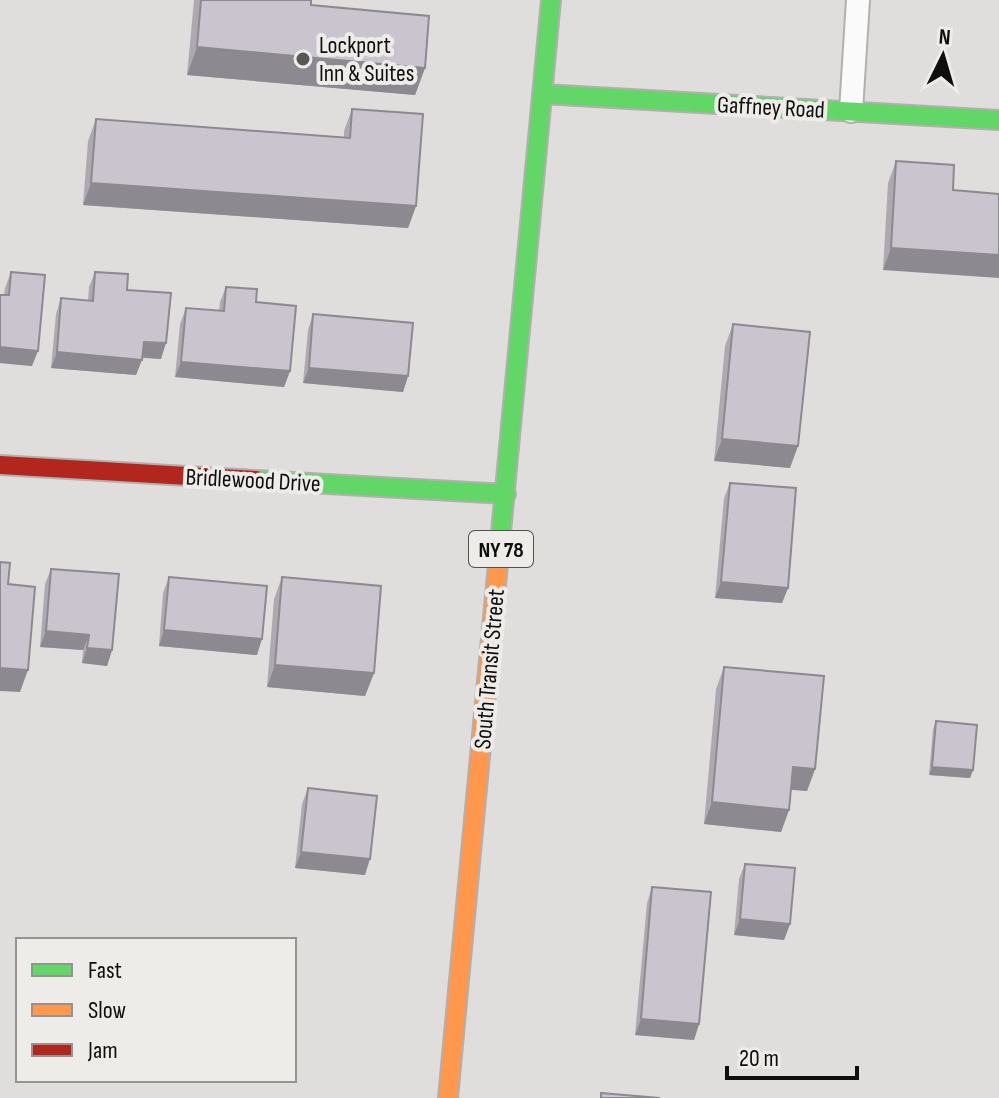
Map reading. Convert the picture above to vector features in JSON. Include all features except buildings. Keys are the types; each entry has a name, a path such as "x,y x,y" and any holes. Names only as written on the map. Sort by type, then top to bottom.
{"main road":[{"name":"South Transit Street","path":"448,1098 551,0"},
{"name":"Gaffney Road","path":"542,94 999,120"},
{"name":"Bridlewood Drive","path":"0,465 506,494"}],"lane":[{"path":"851,111 858,0"}],"traffic: fast":[{"path":"498,564 551,0"},
{"path":"542,94 999,120"},
{"path":"256,480 506,494"}],"traffic: slow":[{"path":"448,1098 498,564"}],"traffic: jam":[{"path":"0,465 256,480"}],"place":[{"name":"Lockport Inn & Suites","path":"303,59"}]}
